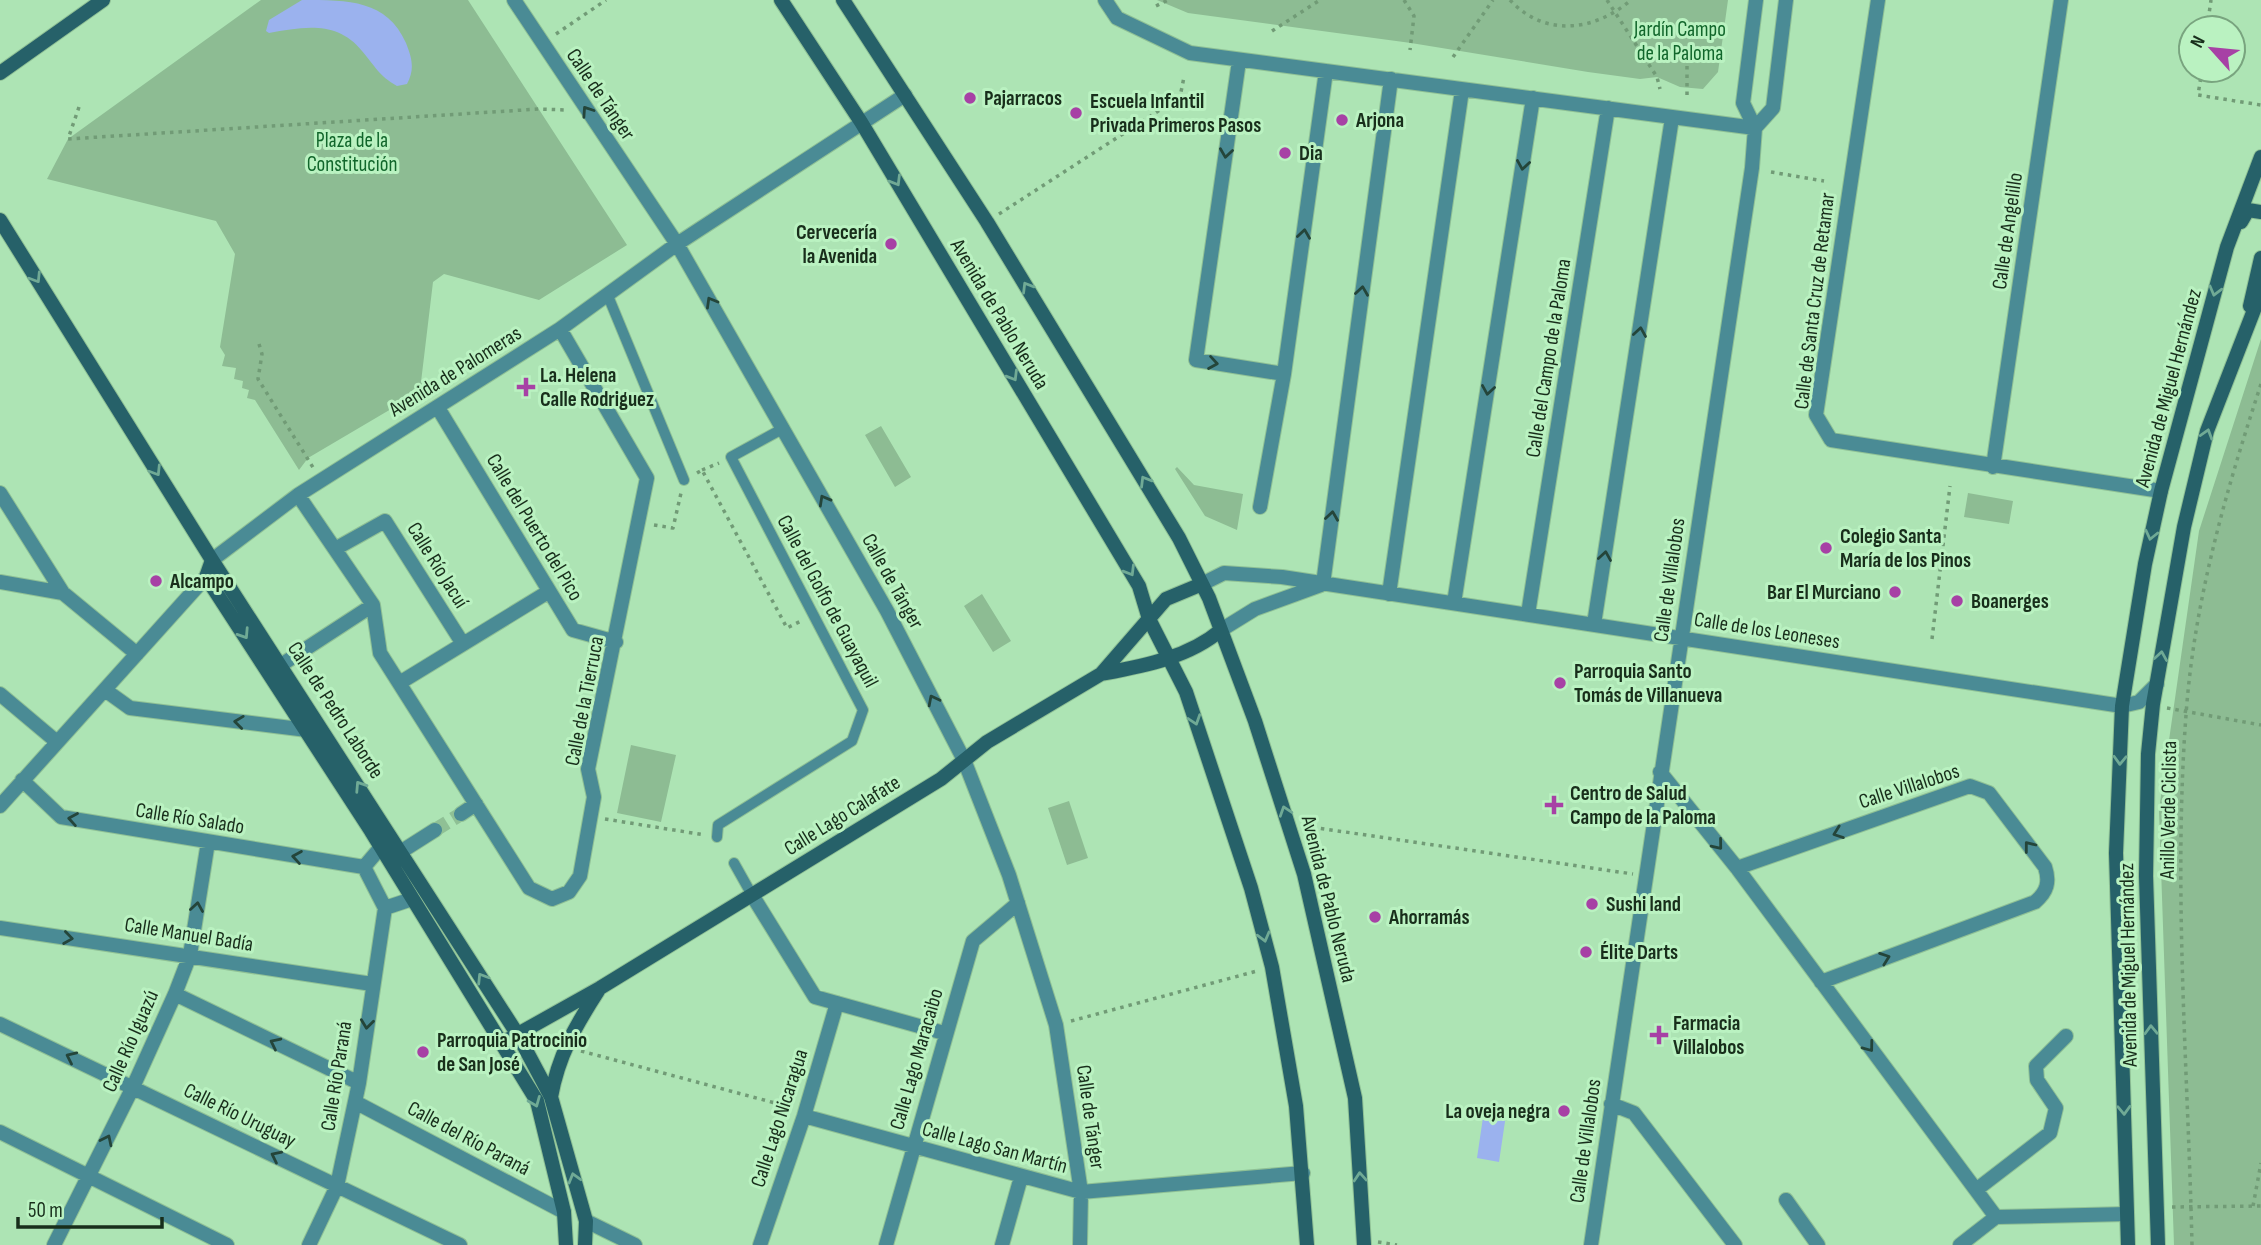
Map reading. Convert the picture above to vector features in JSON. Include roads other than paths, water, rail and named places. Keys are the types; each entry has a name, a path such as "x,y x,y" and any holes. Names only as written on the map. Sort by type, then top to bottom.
{"street":[{"path":"0,73 103,0"},
{"name":"Calle de Tánger","path":"514,0 677,244 887,611 964,760 1018,903 1056,1025 1081,1192 1080,1245"},
{"name":"Avenida de Pablo Neruda","path":"781,0 861,122 1139,586 1149,619 1186,692 1251,888 1272,967 1296,1106 1307,1245"},
{"name":"Avenida de Pablo Neruda","path":"843,0 987,222 1179,538 1202,584 1240,676 1304,874 1355,1098 1364,1245"},
{"path":"1105,0 1117,18 1189,53 1755,128"},
{"path":"1755,128 1743,103 1756,0"},
{"path":"1755,128 1773,108 1786,0"},
{"name":"Calle de Santa Cruz de Retamar","path":"1878,0 1816,415 1831,440 2161,491"},
{"name":"Calle de Angelillo","path":"1993,467 2062,0"},
{"path":"1239,61 1196,360 1284,374"},
{"path":"1260,507 1284,374 1326,71"},
{"path":"1323,584 1391,79"},
{"path":"1390,594 1462,90"},
{"name":"Avenida de Palomeras","path":"212,560 298,495 560,330 677,244 861,122 905,96"},
{"path":"1454,603 1533,97"},
{"name":"Calle del Campo de la Paloma","path":"1528,614 1608,107"},
{"path":"1594,624 1672,118"},
{"name":"Calle de Villalobos","path":"1591,1245 1752,168 1755,128"},
{"name":"Avenida de Miguel Hernández","path":"2128,1245 2116,853 2122,706 2145,564 2161,491 2227,247 2261,157"},
{"name":"Avenida de Miguel Hernández","path":"2227,247 2248,210 2261,212"},
{"name":"Calle de Pedro Laborde","path":"0,220 212,560 402,851 518,1035 551,1097 586,1220 586,1245"},
{"name":"Avenida de Miguel Hernández","path":"2246,332 2252,287 2261,258"},
{"name":"Avenida de Miguel Hernández","path":"2158,1245 2146,876 2148,754 2153,704 2184,527 2207,432 2261,292"},
{"name":"Calle de la Tierruca","path":"298,495 373,605 380,653 401,682 529,888 552,899 560,898 577,884 592,817 594,797 589,769 648,478 560,330"},
{"name":"Calle del Puerto del Pico","path":"438,408 573,630 616,642"},
{"path":"0,493 63,593 137,654"},
{"name":"Calle Río Jacuí","path":"335,549 385,521 463,644"},
{"path":"0,806 206,577 212,560"},
{"name":"Calle de los Leoneses","path":"1202,584 1224,573 1282,577 2122,706"},
{"name":"Calle de Pedro Laborde","path":"206,577 381,847 537,1101 564,1212 566,1245"},
{"path":"0,582 63,593"},
{"name":"Calle Lago Calafate","path":"1101,674 1166,599 1202,584"},
{"name":"Calle de los Leoneses","path":"1221,630 1255,609 1323,584"},
{"path":"401,682 548,592"},
{"path":"281,665 373,605"},
{"path":"1170,657 1203,645 1221,630"},
{"name":"Calle Lago Calafate","path":"502,1043 600,988 941,779 987,742 1101,674 1170,657"},
{"path":"2122,706 2139,702 2157,684"},
{"path":"105,690 130,708 307,730"},
{"path":"0,694 57,742"},
{"path":"1660,772 1737,869 1996,1217"},
{"name":"Calle Río Salado","path":"22,780 61,817 364,867"},
{"name":"Calle Villalobos","path":"1737,869 1970,786 1989,793 2045,866 2049,880 2043,895 2035,902 1821,982"},
{"path":"461,814 476,804"},
{"path":"402,851 435,830"},
{"name":"Calle Río Iguazú","path":"54,1245 133,1087 190,955 208,842"},
{"path":"381,847 364,867 385,908 412,899"},
{"path":"752,895 815,997 944,1033"},
{"name":"Calle Lago Maracaibo","path":"886,1245 944,1033 973,941 1018,903"},
{"name":"Calle Río Paraná","path":"309,1245 337,1186 359,1083 385,908"},
{"name":"Calle Manuel Badía","path":"0,928 372,984"},
{"name":"Calle Lago Calafate","path":"551,1097 555,1071 565,1047 600,988"},
{"path":"175,994 359,1083"},
{"name":"Calle Lago Nicaragua","path":"760,1245 805,1114 837,1003"},
{"name":"Calle Río Uruguay","path":"0,1024 460,1245"},
{"path":"1976,1190 2050,1133 2056,1108 2038,1080 2036,1066 2066,1036"},
{"name":"Calle del Río Paraná","path":"355,1102 564,1212"},
{"path":"1611,1104 1634,1113 1735,1245"},
{"name":"Calle Lago San Martín","path":"805,1114 913,1147 1081,1192 1303,1173"},
{"path":"0,1132 227,1245"},
{"path":"1002,1245 1021,1177"},
{"path":"1786,1200 1818,1245"},
{"path":"1960,1245 1996,1217 2127,1214"},
{"path":"586,1220 635,1245"}],"lane":[{"path":"608,296 684,480"},
{"name":"Calle del Golfo de Guayaquil","path":"718,837 718,825 852,741 863,710 731,457 784,428"},
{"path":"734,863 752,895"}],"water":[{"path":"302,0 351,2 377,10 388,18 398,29 410,54 412,68 407,84 397,86 386,78 352,41 342,34 319,28 269,33 266,31 269,20"},
{"path":"1485,1104 1507,1108 1499,1162 1477,1158"}],"tunnel":[{"path":"435,830 461,814"}],"place":[{"name":"Pajarracos","path":"970,98"},
{"name":"Escuela Infantil Privada Primeros Pasos","path":"1076,113"},
{"name":"Arjona","path":"1342,120"},
{"name":"Dia","path":"1285,153"},
{"name":"Cervecería la Avenida","path":"891,244"},
{"name":"La. Helena Calle Rodriguez","path":"526,387"},
{"name":"Colegio Santa María de los Pinos","path":"1826,548"},
{"name":"Alcampo","path":"156,581"},
{"name":"Bar El Murciano","path":"1895,592"},
{"name":"Boanerges","path":"1957,601"},
{"name":"Parroquia Santo Tomás de Villanueva","path":"1560,683"},
{"name":"Centro de Salud Campo de la Paloma","path":"1554,805"},
{"name":"Sushi land","path":"1592,904"},
{"name":"Ahorramás","path":"1375,917"},
{"name":"Élite Darts","path":"1586,952"},
{"name":"Farmacia Villalobos","path":"1659,1035"},
{"name":"Parroquia Patrocinio de San José","path":"423,1052"},
{"name":"La oveja negra","path":"1564,1111"}],"park label":[{"name":"Jardín Campo de la Paloma","path":"1680,41"},
{"name":"Plaza de la Constitución","path":"352,152"}]}
